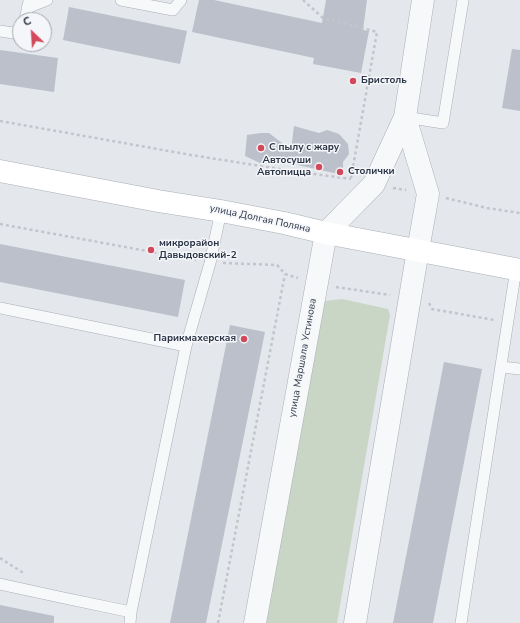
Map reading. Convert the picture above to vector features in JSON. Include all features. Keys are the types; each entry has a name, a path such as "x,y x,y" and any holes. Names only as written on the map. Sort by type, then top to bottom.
{"main road":[{"name":"улица Долгая Поляна","path":"0,170 158,201 284,223 326,233 518,269"}],"street":[{"path":"326,233 374,184 405,117 424,0"},
{"path":"355,623 428,194 405,117"},
{"name":"улица Маршала Устинова","path":"255,623 326,233"}],"lane":[{"path":"28,4 47,0"},
{"path":"121,0 173,10 181,0"},
{"path":"405,117 443,123 463,0"},
{"path":"0,31 12,33"},
{"path":"130,623 186,346 210,263 221,211"},
{"path":"461,623 501,367 518,269"},
{"path":"0,308 186,346"},
{"path":"501,367 520,369"},
{"path":"0,584 131,612"}],"path":[{"path":"303,0 323,18 377,32 350,179"},
{"path":"0,121 191,155 350,179 428,194 487,208 520,213"},
{"path":"0,224 210,263 277,266 285,274 317,284 428,300 432,309 474,317"},
{"path":"218,623 285,274"}],"green space":[{"path":"342,299 388,309 390,315 337,623 261,623 325,301"}],"building":[{"path":"199,0 214,0 322,23 326,0 367,0 363,30 369,31 361,73 313,64 314,58 192,32"},
{"path":"69,7 187,31 180,64 63,40"},
{"path":"512,49 520,50 520,111 502,108"},
{"path":"0,50 58,58 54,92 0,84"},
{"path":"294,126 319,133 327,130 339,134 348,144 349,154 343,162 343,175 275,160 268,159 260,163 245,156 247,135 261,133 269,133 291,150"},
{"path":"0,244 185,280 178,317 0,282"},
{"path":"230,325 265,332 206,623 170,623"},
{"path":"444,362 482,369 433,623 393,623"},
{"path":"0,605 54,616 54,623 0,623"}],"place":[{"name":"Бристоль","path":"353,81"},
{"name":"C пылу с жару","path":"261,148"},
{"name":"Автосуши Автопицца","path":"319,167"},
{"name":"Столички","path":"340,172"},
{"name":"микрорайон Давыдовский-2","path":"151,250"},
{"name":"Парикмахерская","path":"244,339"}]}
